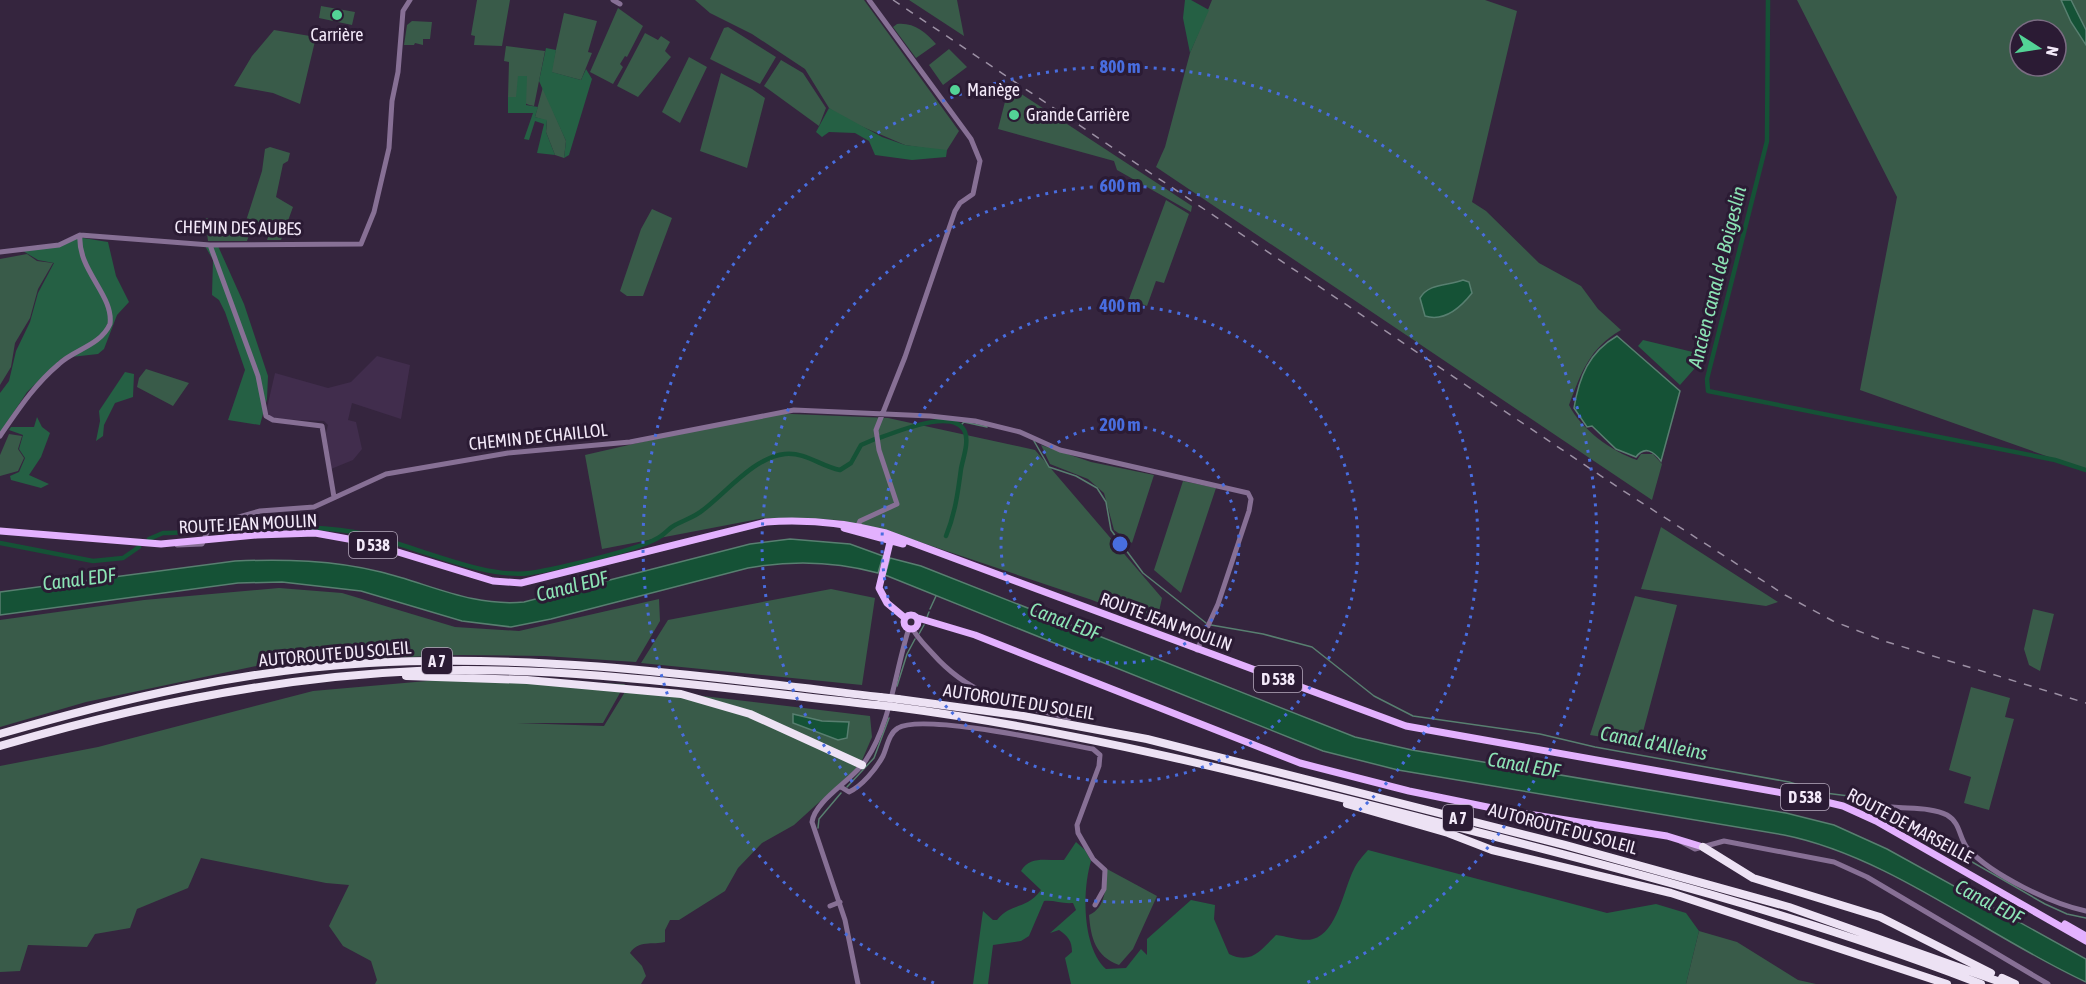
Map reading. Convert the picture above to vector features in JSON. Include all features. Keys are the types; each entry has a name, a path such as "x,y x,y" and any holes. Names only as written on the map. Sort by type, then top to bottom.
{"highway":[{"name":"AUTOROUTE DU SOLEIL","path":"0,734 101,706 230,679 298,669 417,661 580,664 662,671 879,701 1023,716 1147,739 1545,839 1789,907 2007,984"},
{"name":"AUTOROUTE DU SOLEIL","path":"0,747 108,715 233,690 360,675 431,671 567,674 879,701"},
{"path":"360,675 368,678 428,676 527,680 681,694 750,714 862,765"},
{"name":"AUTOROUTE DU SOLEIL","path":"896,703 1060,732 1283,783 1697,889 1857,939 1981,984"},
{"path":"1283,783 1448,833 1486,849 1671,893 1947,984"},
{"path":"1703,847 1757,880 1880,917 2015,984"}],"main road":[{"name":"ROUTE JEAN MOULIN","path":"0,531 153,543 206,534 315,533 341,536 494,581 521,583 737,528 793,520 858,528 917,545 1406,726 1586,758"},
{"name":"ROUTE JEAN MOULIN","path":"737,528 795,523 858,528"},
{"path":"889,538 879,588 882,597 905,618"},
{"name":"D 538","path":"889,538 978,568"},
{"path":"916,624 910,614 905,618 904,624 916,624 975,635 1300,763 1409,791 1667,836 1703,847"},
{"name":"ROUTE DE MARSEILLE","path":"1586,758 1843,806 1876,821 2083,936"}],"street":[{"name":"CHEMIN DES AUBES","path":"80,235 210,244 354,246 361,244 374,213 391,138 392,101 398,72 403,11 410,0"},
{"path":"613,0 620,4"},
{"path":"858,528 860,521 897,504 877,441 876,430 885,414 957,206 973,194 980,161 975,145 869,0"},
{"path":"0,252 59,245 80,235 81,258 109,310 110,324 102,336 54,368 25,398 0,436"},
{"path":"210,244 258,376 266,416 273,420 322,426 334,497"},
{"name":"CHEMIN DE CHAILLOL","path":"206,534 225,521 249,514 314,507 386,474 442,463 547,448 630,442 783,411 829,410 949,417 1020,432 1060,450 1248,493 1251,499 1249,511 1218,604 1197,650"},
{"path":"916,624 944,666 975,690 1003,701 1069,718"},
{"path":"858,984 840,902 812,822 817,809 862,765 878,735 916,624"},
{"path":"841,787 849,792 858,786 879,762 894,730 906,724 954,726 1093,749 1100,755 1099,766 1077,825 1078,833 1093,860 1105,870 1104,889 1095,905"},
{"path":"1892,807 1945,814 1961,831 1964,843 1975,855 2029,890 2050,900 2086,911"},
{"path":"1703,847 1720,842 1736,843 1833,862 1867,877 2048,984"},
{"path":"830,906 840,902"}],"shaded area":[{"path":"477,0 510,0 502,46 474,45 475,36 471,35"},
{"path":"695,0 864,0 959,131 944,151 905,145 842,118 829,108 805,69 752,34 710,13"},
{"path":"909,0 957,0 964,36"},
{"path":"1185,0 1191,0 1209,10 1190,53 1183,18"},
{"path":"1212,0 1485,0 1517,11 1472,202 1486,211 1539,263 1581,286 1598,309 1621,330 1610,337 1594,353 1583,371 1569,405 1589,431 1607,445 1637,460 1641,454 1653,454 1662,464 1652,500 1156,167 1165,147 1190,53"},
{"path":"1797,0 2086,0 2086,470 1860,390 1897,197"},
{"path":"2061,0 2071,0 2086,30 2086,45 2071,22"},
{"name":"Carrière","path":"321,6 355,12 352,25 319,18"},
{"path":"618,8 643,26 627,57 625,56 620,64 623,67 613,84 590,72"},
{"path":"564,13 597,21 588,52 592,53 581,80 551,72"},
{"path":"412,21 432,22 430,39 423,39 423,45 415,43 404,45 407,25"},
{"path":"897,24 919,29 936,44 916,58 893,27"},
{"path":"728,27 776,57 760,84 710,59 724,28"},
{"path":"274,30 316,37 300,104 273,93 234,86 252,56"},
{"path":"645,33 658,40 661,36 670,42 665,51 671,57 638,97 617,86"},
{"path":"506,46 545,51 534,106 508,97 509,62 504,61"},
{"path":"546,48 556,50 552,72 581,80 586,69 592,79 569,155 564,158 566,141 539,81"},
{"path":"949,49 967,67 943,85 929,65"},
{"path":"689,57 707,67 680,123 662,112"},
{"path":"781,60 803,73 826,108 819,126 764,86"},
{"path":"721,73 765,98 747,168 700,151"},
{"path":"518,76 527,76 526,105 538,107 535,117 547,120 546,132 555,155 537,153 544,124 535,121 529,140 524,139 533,113 508,113 508,97 516,97"},
{"path":"1009,86 1192,206 1191,212 1117,170 1114,161 998,129"},
{"path":"543,87 566,141 564,158 555,155 546,132 547,121 535,117"},
{"path":"829,108 882,137 905,145 947,150 946,157 912,160 875,155 869,141 855,133 829,132 822,137 816,132"},
{"path":"270,147 290,153 288,161 283,164 276,197 293,207 281,240 267,240 272,226 254,221 247,241 208,241 205,218 245,224 262,171 265,149"},
{"path":"1166,200 1189,214 1164,283 1156,281 1147,306 1129,299"},
{"path":"652,209 672,218 643,296 627,296 620,291 641,229"},
{"path":"77,237 108,242 116,276 129,302 117,315 104,349 98,354 62,358 27,392 0,433 0,393 9,381 16,351 30,322 38,293 54,263 38,260 23,251 38,249"},
{"path":"205,246 218,246 244,304 268,376 267,399 260,425 228,420 245,370 225,312 219,300 212,295 213,260"},
{"path":"27,254 37,261 53,263 38,289 30,318 15,343 11,367 0,385 0,259"},
{"path":"1463,280 1469,282 1472,293 1463,303 1445,315 1425,316 1420,298 1424,293 1433,287"},
{"path":"1617,336 1680,391 1661,461 1649,451 1643,451 1636,457 1616,449 1592,426 1587,427 1574,408 1582,376 1587,366 1607,342"},
{"path":"1643,340 1697,353 1703,359 1680,385 1638,346"},
{"path":"377,356 410,365 401,419 352,403 348,420 356,422 362,449 353,460 331,469 326,433 328,425 324,421 273,419 268,415 267,408 275,373 328,388 351,382"},
{"path":"146,369 189,383 173,406 137,387 139,378"},
{"path":"125,372 134,374 133,397 115,403 104,425 103,436 96,441 100,421 99,411"},
{"path":"768,413 888,418 1035,450 1162,598 1156,625 1092,600 899,535 839,520 764,518 602,549 585,455"},
{"path":"37,417 42,427 50,433 41,457 29,475 49,484 41,488 11,480 10,476 19,472 25,458 19,449 23,435 9,430 11,427 34,427"},
{"path":"9,434 22,436 18,449 24,458 18,471 0,476 0,455"},
{"path":"1041,445 1091,462 1154,475 1132,543 1114,530 1104,493 1088,479 1050,464"},
{"path":"1183,481 1216,488 1181,593 1154,570"},
{"path":"1661,527 1778,602 1766,606 1641,589"},
{"name":"Canal EDF","path":"790,539 850,544 883,556 878,573 829,564 764,565 511,627 462,621 361,591 282,582 238,583 0,615 0,592 253,560 290,560 345,565 381,572 469,598 505,603 524,602 750,544"},
{"name":"Canal EDF","path":"890,558 921,566 1355,737 1412,750 1786,813 1834,825 1887,849 2086,959 2086,982 2049,964 1900,879 1862,860 1823,846 1784,835 1398,770 1323,751 885,575"},
{"path":"279,588 342,593 455,627 519,631 659,599 660,621 636,662 545,656 460,655 275,662 86,702 0,727 0,620 144,600"},
{"path":"831,589 875,598 862,685 641,663 668,620"},
{"path":"1635,596 1677,605 1640,743 1590,735"},
{"path":"2033,609 2054,614 2040,671 2029,665 2024,649"},
{"path":"461,678 625,684 603,723 517,723 604,726 628,687 870,716 872,737 860,765 794,825 762,843 738,868 725,891 679,920 670,920 665,930 665,942 641,945 633,949 630,953 642,966 646,976 641,984 375,984 377,980 371,961 343,946 329,926 349,885 326,883 201,858 188,888 137,909 130,928 95,934 87,947 28,945 20,971 0,972 0,766 98,747 313,691"},
{"path":"1971,687 2010,698 2005,717 2014,719 1989,810 1964,803 1971,777 1949,770"},
{"path":"793,714 822,721 849,722 847,738 838,740 793,723"},
{"path":"1076,842 1085,850 1091,861 1085,903 1088,933 1098,959 1106,969 1126,968 1141,949 1147,955 1147,939 1191,900 1215,905 1214,919 1229,954 1237,957 1244,958 1256,954 1276,935 1313,939 1321,935 1334,919 1355,866 1368,850 1607,913 1656,904 1686,913 1699,931 1686,984 1071,984 1065,958 1072,952 1070,942 1059,930 1050,933 1076,910 1073,903 1044,901 1029,936 1021,941 993,945 988,984 973,984 983,911 993,920 997,920 1002,914 1035,897 1041,890 1021,871 1034,861 1064,860"},
{"path":"1107,869 1157,896 1133,949 1119,965 1104,957 1099,951 1093,939 1089,915 1095,912 1102,902"},
{"path":"1699,931 1737,942 1798,980 1816,984 1686,984"}],"waterway":[{"name":"Ancien canal de Boigeslin","path":"1768,0 1767,141 1707,379 1708,391 2055,460 2086,470"},
{"path":"879,438 938,421 959,425 965,432 966,446 952,519 946,536"},
{"name":"Canal d'Alleins","path":"960,426 964,422 987,427"},
{"path":"149,539 163,533 283,527 331,529 374,537 490,571 511,574 530,573 598,558 652,541 673,526 693,517 751,469 774,457 785,454 800,455 840,470 851,463 861,445 875,439"},
{"name":"Canal d'Alleins","path":"1034,441 1049,467 1076,476 1097,488 1106,502 1111,530 1143,573 1206,623"},
{"path":"0,543 93,561 123,558 139,547"},
{"path":"930,609 936,596"},
{"path":"927,617 929,612"},
{"path":"919,634 924,625"},
{"name":"Canal d'Alleins","path":"1211,625 1263,634 1312,647 1374,696 1413,716 1540,734 1595,747 1789,782 1825,793 1849,796 1887,813 2045,904 2067,914 2086,918"},
{"path":"897,686 907,654 915,639"},
{"path":"847,787 874,758 889,718"},
{"path":"818,828 819,819 841,793"}],"railway":[{"path":"893,0 1622,490 1785,595 1833,621 1884,641 2086,703"}],"place":[{"name":"Carrière","path":"337,15"},
{"name":"Manège","path":"955,90"},
{"name":"Grande Carrière","path":"1014,115"}]}
